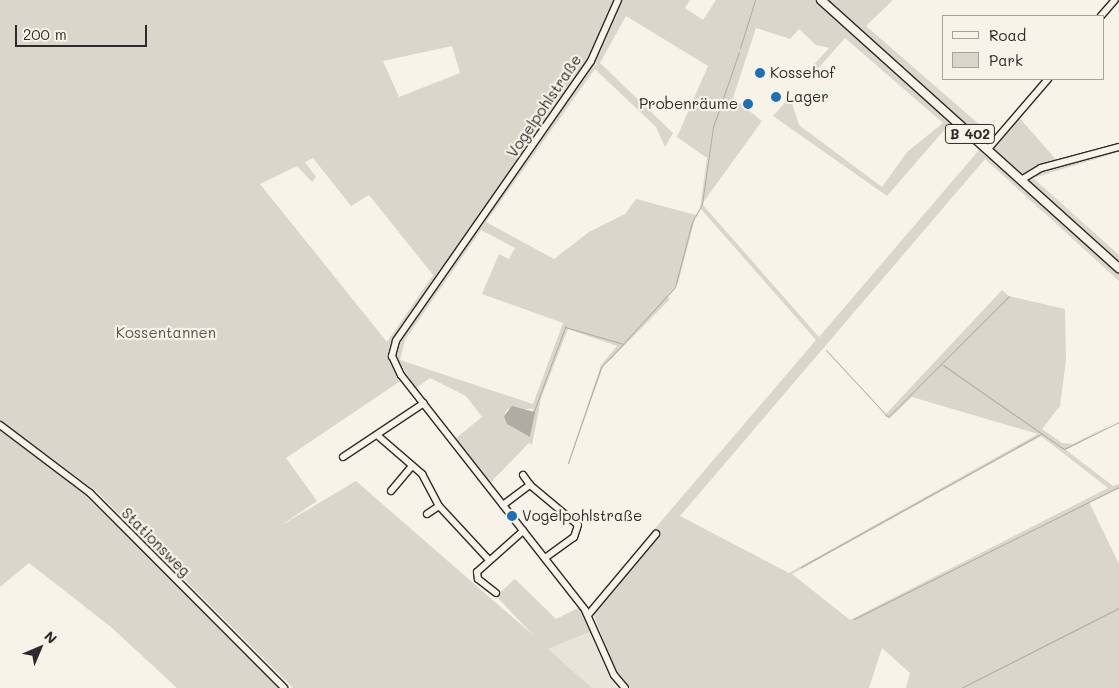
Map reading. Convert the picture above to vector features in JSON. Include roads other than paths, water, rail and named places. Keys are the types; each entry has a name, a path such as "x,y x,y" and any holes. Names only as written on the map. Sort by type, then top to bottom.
{"main road":[{"name":"B 402","path":"821,0 1119,268"}],"street":[{"name":"Vogelpohlstraße","path":"618,0 591,61 396,341 394,362 588,615 614,675 625,688"},
{"path":"1102,15 1115,0"},
{"path":"987,150 1047,80"},
{"path":"1021,180 1041,168 1119,147"},
{"path":"343,456 424,403"},
{"name":"Stationsweg","path":"0,425 90,493 284,688"},
{"path":"376,435 425,478 439,506 488,559"},
{"path":"391,491 412,466"},
{"path":"523,476 530,485 578,525"},
{"path":"502,505 530,485"},
{"path":"427,514 439,506"},
{"path":"545,558 574,537 578,525 584,519"},
{"path":"496,593 477,577 488,559 523,531"},
{"path":"588,615 656,534"}],"waterway":[{"path":"740,48 755,0"},
{"path":"534,411 565,327 623,344 675,287 692,222 702,204 713,127 739,52"},
{"path":"826,350 888,417 1009,296"},
{"path":"568,463 601,367 623,344"},
{"path":"943,365 1064,449 1119,422"},
{"path":"801,567 1041,434"},
{"path":"854,619 1119,487"},
{"path":"961,688 1119,608"}],"place":[{"name":"Kossehof","path":"760,73"},
{"name":"Lager","path":"776,97"},
{"name":"Probenräume","path":"748,104"},
{"name":"Vogelpohlstraße","path":"512,516"}],"park label":[{"name":"Kossentannen","path":"166,333"}]}
